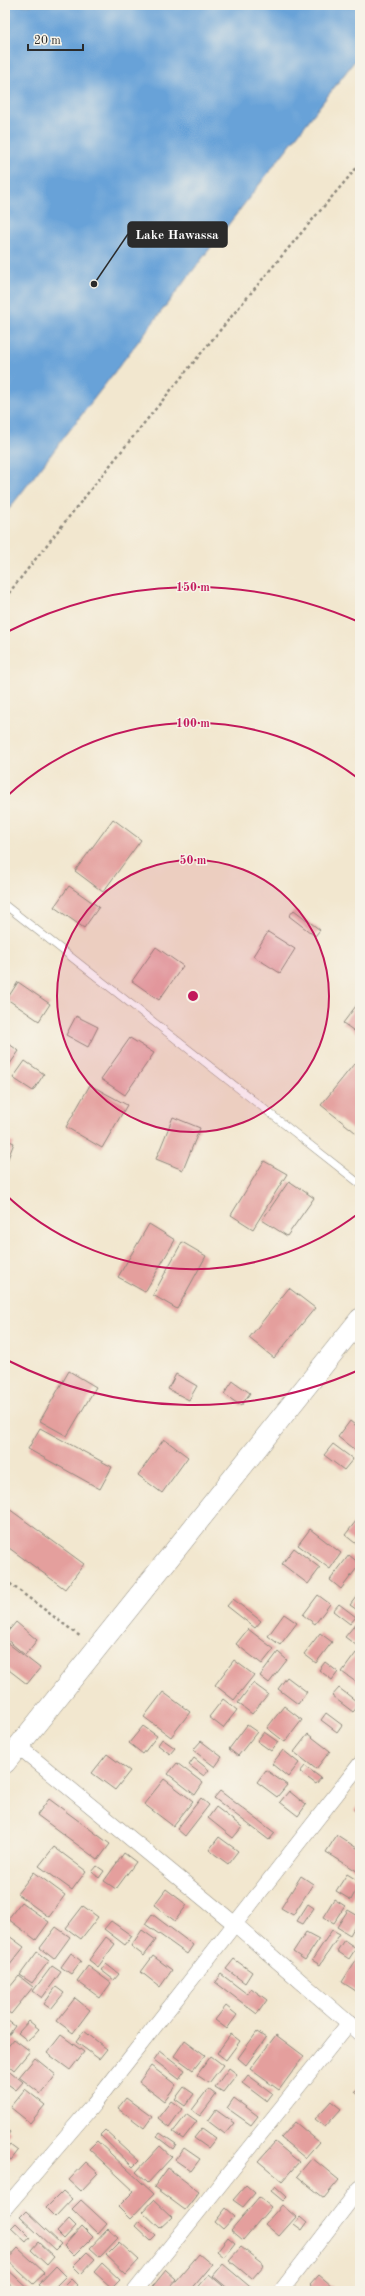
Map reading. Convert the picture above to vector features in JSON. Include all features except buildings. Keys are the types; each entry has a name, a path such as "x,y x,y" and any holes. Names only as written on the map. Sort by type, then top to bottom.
{"main road":[{"path":"5,1763 360,1319"}],"street":[{"path":"18,1746 236,1925 354,2028 135,2291"},
{"path":"5,2208 94,2104 236,1925 360,1764"},
{"path":"281,2291 360,2188"}],"lane":[{"path":"5,905 360,1184"}],"path":[{"path":"5,598 78,505 272,268 360,164"},
{"path":"5,1580 97,1649"}],"water":[{"path":"5,5 360,5 360,54 5,514"}],"place":[{"name":"Lake Hawassa","path":"94,284"}]}
